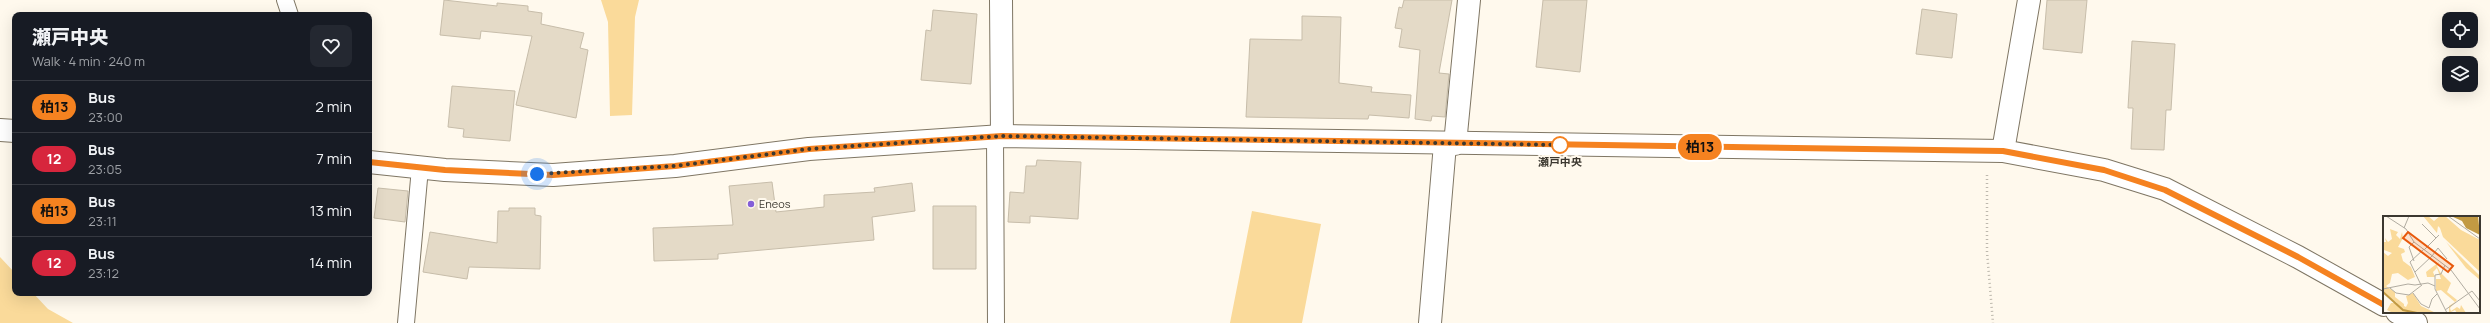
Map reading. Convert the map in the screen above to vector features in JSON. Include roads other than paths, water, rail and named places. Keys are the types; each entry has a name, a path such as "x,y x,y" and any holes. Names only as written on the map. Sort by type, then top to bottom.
{"main road":[{"path":"998,137 1001,0"},
{"path":"1430,323 1450,144 1469,0"},
{"path":"1995,151 2029,0"},
{"path":"0,130 12,131"},
{"path":"372,162 420,168 553,175 675,166 809,149 998,137 1995,151 2104,170 2165,190 2298,257 2383,304"},
{"path":"2399,313 2416,323"}],"lane":[{"path":"286,0 289,12"},
{"path":"996,323 998,137"},
{"path":"406,323 420,168"}],"place":[{"name":"瀬戸中央","path":"1560,145"},
{"name":"Eneos","path":"751,204"}]}
